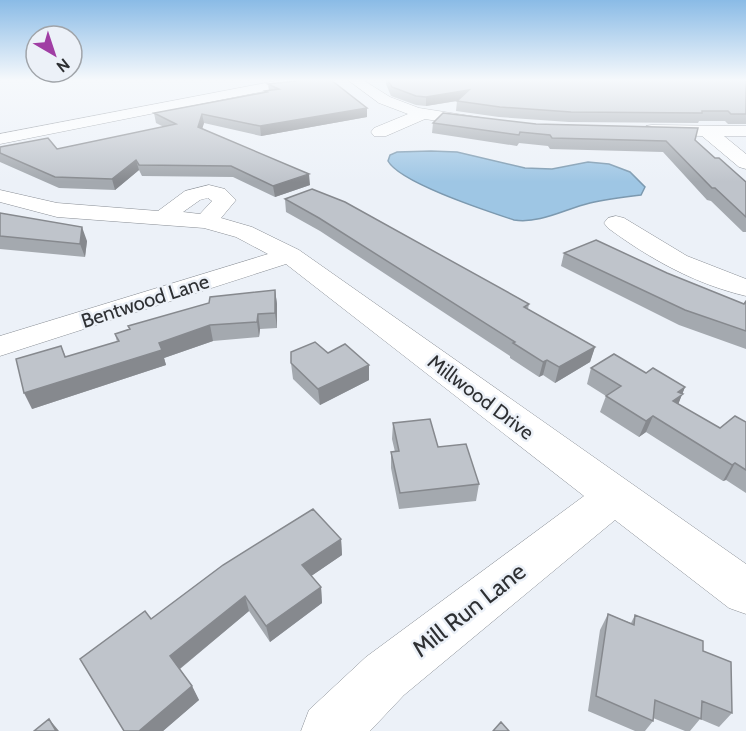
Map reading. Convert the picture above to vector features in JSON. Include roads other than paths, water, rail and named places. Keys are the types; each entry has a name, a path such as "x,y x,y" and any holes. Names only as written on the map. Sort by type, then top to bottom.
{"street":[{"path":"0,139 127,114"},
{"path":"380,132 423,114"},
{"path":"424,114 503,125"},
{"path":"631,129 746,131"},
{"path":"706,130 746,163"},
{"name":"Millwood Drive","path":"0,196 57,210 206,221 244,232 290,255 746,592"},
{"path":"616,223 652,249 724,282 746,288"},
{"name":"Bentwood Lane","path":"0,346 290,255"},
{"name":"Mill Run Lane","path":"330,731 385,676 615,496"}],"water":[{"path":"397,152 457,152 525,168 552,169 588,162 609,164 630,172 645,187 641,195 590,203 533,220 514,220 426,187 409,178 388,161 390,155"}]}
